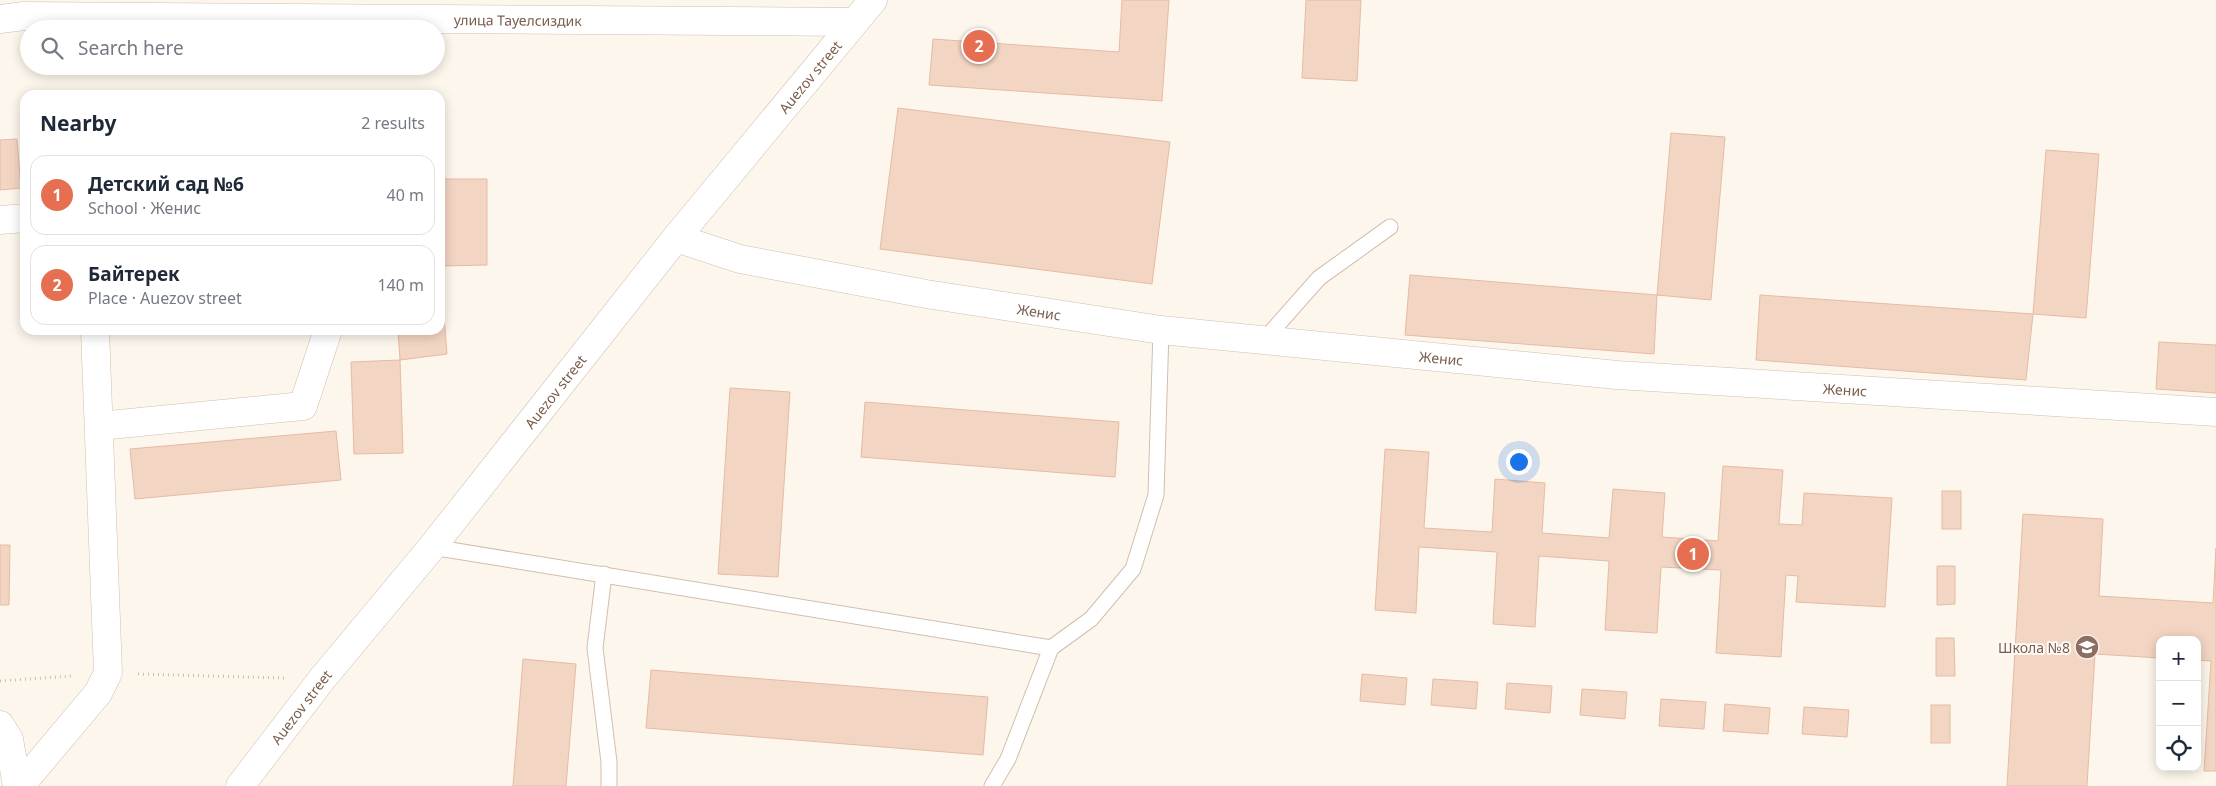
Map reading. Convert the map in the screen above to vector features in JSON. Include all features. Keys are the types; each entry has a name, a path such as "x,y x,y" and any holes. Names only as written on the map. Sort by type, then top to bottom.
{"street":[{"name":"Auezov street","path":"240,786 322,679 432,547 676,238 872,0"},
{"name":"улица Тауелсиздик","path":"0,19 34,16 854,22"},
{"path":"0,220 20,218"},
{"name":"Женис","path":"676,238 740,259 887,287 1161,330 1617,375 2216,412"},
{"path":"18,786 98,693 108,673 95,335"},
{"path":"99,426 303,406 326,335"},
{"path":"0,725 10,739 18,786"}],"lane":[{"path":"1265,339 1319,278 1390,227"},
{"path":"992,786 1008,759 1051,648 1091,619 1133,569 1156,495 1161,330"},
{"path":"432,547 1051,648"},
{"path":"604,574 595,648 610,762 609,786"}],"path":[{"path":"0,681 108,673 322,679"}],"building":[{"path":"1122,0 1169,0 1162,101 929,85 933,39 1119,52"},
{"path":"1306,0 1361,0 1357,81 1302,78"},
{"path":"898,108 1170,142 1152,284 880,249"},
{"path":"1671,133 1725,137 1711,300 1657,295"},
{"path":"17,139 20,188 0,190 0,140"},
{"path":"2046,150 2099,154 2086,318 2033,314"},
{"path":"445,179 487,179 487,265 445,266"},
{"path":"1410,275 1657,295 1654,354 1405,335"},
{"path":"1760,295 2033,314 2026,380 1756,360"},
{"path":"445,329 447,354 400,360 398,335 445,335"},
{"path":"2159,342 2216,345 2216,393 2156,389"},
{"path":"400,360 403,453 354,454 351,362"},
{"path":"730,388 790,392 778,577 718,574"},
{"path":"865,402 1119,422 1115,477 861,457"},
{"path":"336,431 341,480 135,499 130,449"},
{"path":"1385,449 1429,452 1424,528 1492,532 1495,479 1545,483 1542,533 1609,538 1613,489 1665,493 1662,537 1718,541 1723,466 1783,470 1779,524 1802,525 1804,493 1892,498 1885,607 1796,602 1798,576 1786,575 1781,657 1716,653 1721,570 1661,567 1657,633 1605,630 1609,561 1539,556 1535,627 1493,624 1497,552 1419,547 1416,613 1375,610"},
{"path":"1942,491 1961,491 1961,529 1942,529"},
{"name":"Школа №8","path":"2023,514 2103,519 2099,596 2213,603 2216,548 2216,771 2204,771 2211,661 2201,660 2201,636 2156,636 2156,658 2095,654 2087,786 2007,786"},
{"path":"0,545 10,545 9,605 0,605"},
{"path":"1937,566 1955,566 1955,604 1937,605"},
{"path":"1936,638 1954,638 1955,676 1936,676"},
{"path":"523,659 576,664 566,786 513,786"},
{"path":"651,670 988,697 983,755 646,728"},
{"path":"1362,674 1407,678 1405,705 1360,701"},
{"path":"1433,679 1478,682 1476,709 1431,705"},
{"path":"1507,683 1552,686 1550,713 1505,709"},
{"path":"1582,689 1627,692 1625,719 1580,715"},
{"path":"1661,699 1706,702 1704,729 1659,726"},
{"path":"1725,704 1770,708 1768,734 1723,731"},
{"path":"1931,705 1950,705 1950,743 1931,743"},
{"path":"1804,707 1849,710 1847,737 1802,734"}],"place":[{"name":"Байтерек","path":"979,46"},
{"name":"Детский сад №6","path":"1693,554"},
{"name":"Школа №8","path":"2087,647"}]}
